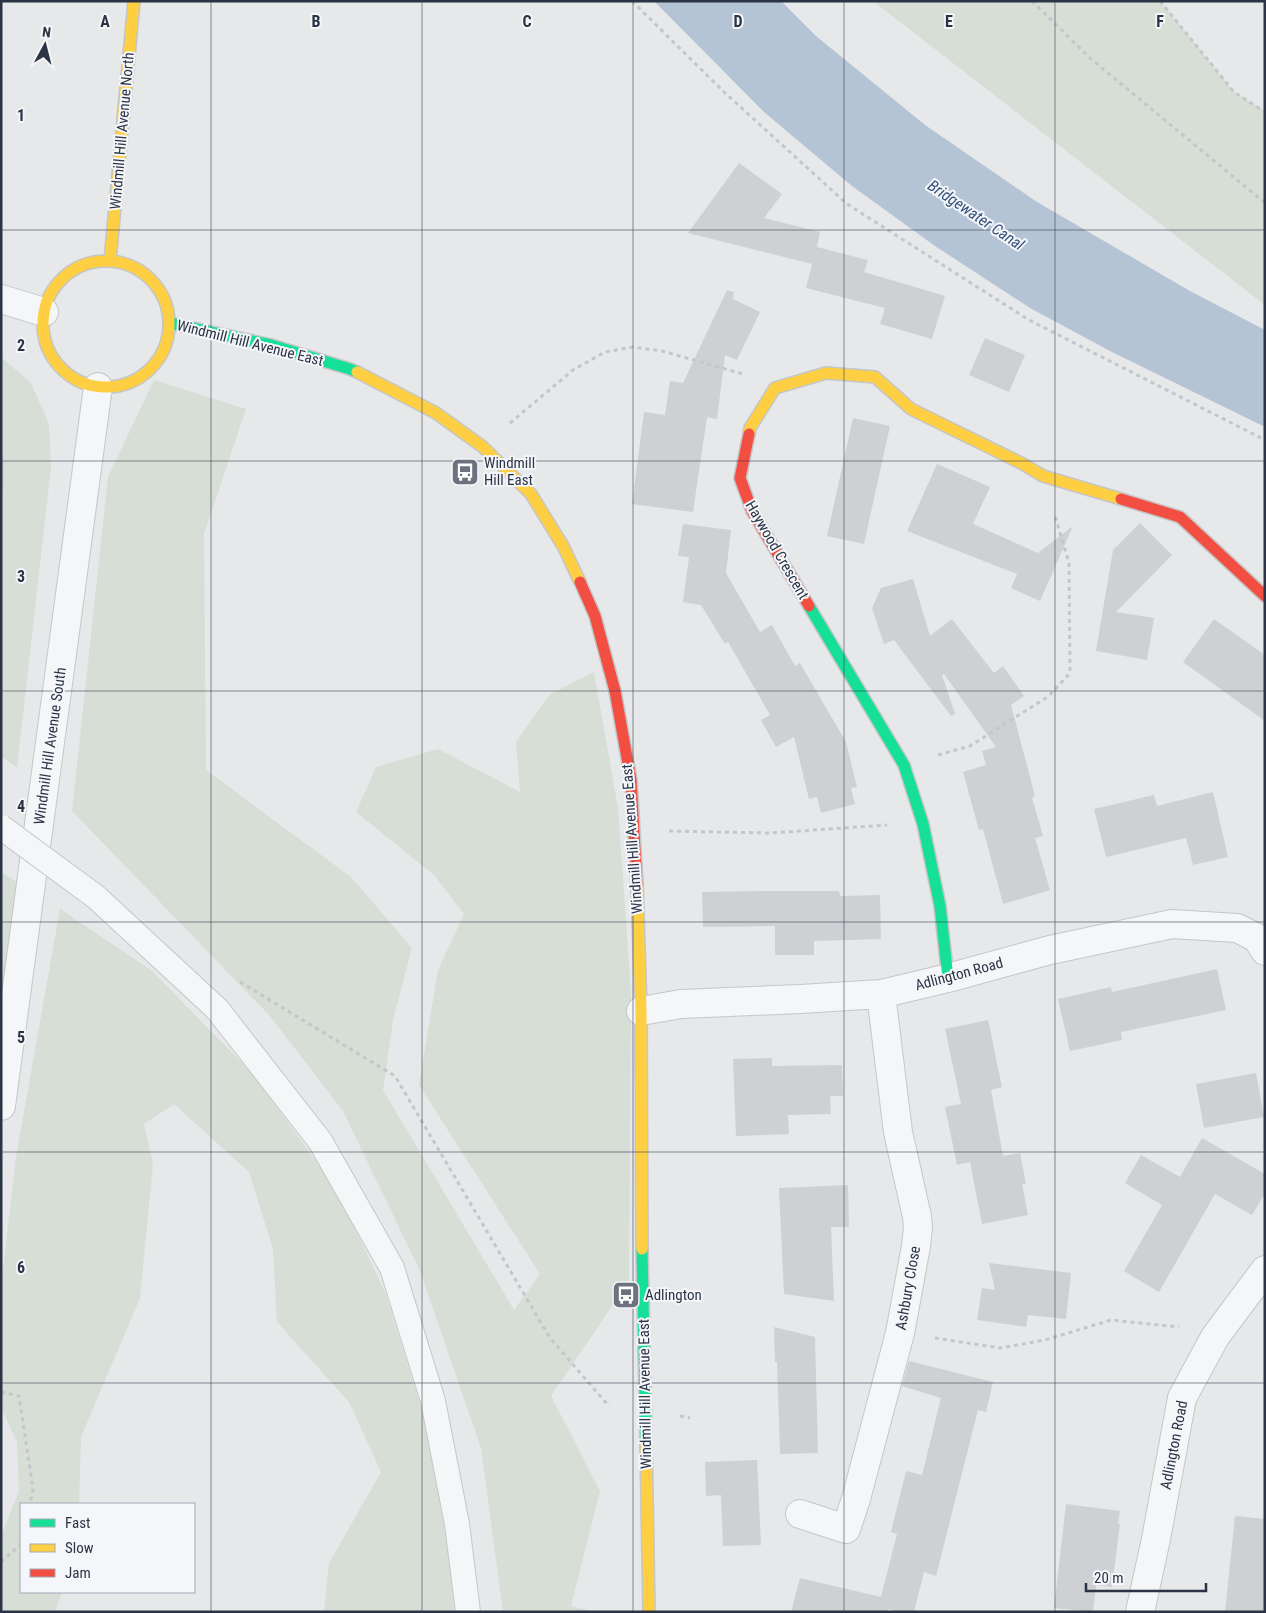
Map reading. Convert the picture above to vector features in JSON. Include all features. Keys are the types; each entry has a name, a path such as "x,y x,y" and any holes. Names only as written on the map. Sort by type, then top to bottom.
{"street":[{"name":"Windmill Hill Avenue North","path":"110,260 134,1"},
{"path":"110,260 128,265 145,274 158,287 166,305 169,323 166,344 156,363 139,378 119,386 98,386 78,380 62,369 50,352 44,333 44,312 50,295 60,280 75,269 92,262 110,260"},
{"path":"1,298 44,312"},
{"name":"Windmill Hill Avenue East","path":"169,323 271,345 350,369 436,413 483,447 531,494 563,546 595,616 615,692 631,780 636,863 649,1612"},
{"path":"775,388 826,373 875,377 911,410 1023,464 1043,476 1180,517 1265,596"},
{"name":"Windmill Hill Avenue South","path":"1,1106 98,386"},
{"name":"Haywood Crescent","path":"775,388 750,428 740,478 752,511 904,765 923,824 940,906 948,978"},
{"name":"Adlington Road","path":"640,1012 681,1004 801,1000 881,994 1050,950 1172,924 1237,928 1262,937"},
{"name":"Ashbury Close","path":"800,1514 846,1529 900,1333 916,1246 917,1217 898,1132 881,994"},
{"name":"Adlington Road","path":"1140,1612 1158,1530 1182,1398 1215,1337 1265,1270"}],"lane":[{"path":"1,827 96,897 217,1009 320,1141 392,1268 433,1401 457,1524 468,1612"}],"path":[{"path":"632,1 724,92 847,204 1029,320 1265,440"},
{"path":"1032,1 1091,59 1265,203"},
{"path":"1160,1 1234,92 1265,112"},
{"path":"483,447 573,370 605,352 633,347 662,351 748,375 775,388"},
{"path":"904,765 970,746 1049,696 1070,673 1069,563 1043,476"},
{"path":"660,831 771,833 923,824"},
{"path":"233,978 395,1076 550,1338 608,1405 645,1409"},
{"path":"900,1333 1000,1348 1045,1340 1111,1320 1173,1326 1215,1337"},
{"path":"1,1392 19,1396 33,1489 30,1503"},
{"path":"1,1562 20,1545"}],"shaded area":[{"path":"873,1 1160,1 1234,92 1265,111 1265,305"},
{"path":"1,357 31,383 49,424 51,467 17,768 1,756 1,522 6,463 1,448"},
{"path":"154,380 246,409 204,534 206,770 351,877 412,948 393,1020 383,1090 514,1310 540,1274 419,1085 438,970 464,914 434,875 356,812 376,767 438,749 520,792 516,742 549,695 594,672 618,808 631,993 629,1281 551,1396 600,1491 571,1606 596,1612 503,1612 481,1448 420,1271 343,1111 270,1016 72,811 108,477"},
{"path":"1,448 6,463 1,522"},
{"path":"1,872 17,882 1,1016"},
{"path":"60,909 151,970 253,1074 336,1189 385,1292 429,1433 453,1584 454,1612 324,1612 329,1563 381,1472 349,1402 277,1322 273,1249 249,1172 174,1104 144,1124 153,1164 140,1298 81,1437 79,1503 20,1503 20,1593 62,1593 55,1612 1,1612 1,1536 19,1491 17,1442 3,1412 1,1371 1,1286 16,1157"}],"water":[{"name":"Bridgewater Canal","path":"654,1 781,1 816,36 925,125 1037,202 1190,291 1265,330 1265,427 1112,352 1030,308 935,246 852,186 764,112"}],"building":[{"path":"739,163 782,194 764,218 820,232 817,247 868,260 864,272 945,296 932,339 880,324 885,308 806,288 812,264 688,233"},
{"path":"727,290 734,292 733,299 760,312 737,360 725,355 717,419 707,417 693,512 632,504 644,412 665,415 670,381 683,383"},
{"path":"985,338 1025,355 1009,392 969,375"},
{"path":"853,418 890,426 864,544 827,536"},
{"path":"937,464 990,487 973,524 1038,553 1073,526 1040,601 1011,588 1017,574 907,531"},
{"path":"1140,523 1172,555 1116,612 1154,618 1147,660 1096,651 1113,550"},
{"path":"683,524 731,530 726,573 760,632 772,625 795,666 800,663 846,742 857,787 851,788 855,804 821,813 817,797 809,799 794,737 776,747 761,720 770,715 728,642 725,644 701,605 683,602 689,557 678,556"},
{"path":"913,579 930,636 952,619 994,673 1003,666 1024,696 1011,705 1035,796 1032,798 1043,836 1035,838 1050,890 1003,904 983,829 979,830 963,772 986,765 982,751 996,747 944,674 942,675 955,714 951,716 894,640 884,644 872,608 881,588"},
{"path":"1214,619 1265,655 1265,721 1183,662"},
{"path":"1213,792 1228,857 1193,865 1186,838 1106,857 1094,809 1154,795 1157,806"},
{"path":"839,891 840,896 880,895 881,939 814,941 814,955 775,955 775,926 703,927 702,892"},
{"path":"1217,969 1226,1010 1121,1032 1122,1040 1070,1051 1058,999 1111,987 1112,992"},
{"path":"988,1020 1002,1087 991,1090 1003,1156 1020,1153 1026,1184 1022,1184 1028,1215 982,1224 970,1162 957,1165 945,1107 961,1104 945,1029"},
{"path":"772,1058 772,1066 842,1065 843,1096 830,1096 831,1114 788,1115 789,1134 736,1136 733,1059"},
{"path":"1256,1073 1264,1117 1204,1128 1196,1084"},
{"path":"1202,1138 1265,1174 1265,1193 1252,1215 1215,1194 1159,1292 1124,1271 1162,1205 1125,1183 1141,1155 1180,1177"},
{"path":"848,1185 849,1227 831,1227 834,1301 784,1294 779,1188"},
{"path":"989,1263 1071,1273 1066,1319 1028,1315 1026,1327 977,1320 982,1288 995,1290"},
{"path":"774,1327 815,1337 818,1453 780,1454"},
{"path":"909,1361 993,1382 986,1412 978,1410 936,1576 924,1572 914,1612 898,1612 888,1609 888,1612 791,1612 800,1578 881,1597 897,1534 891,1532 906,1471 922,1475 941,1398 902,1386"},
{"path":"757,1460 761,1545 723,1546 721,1495 706,1496 705,1462"},
{"path":"1066,1504 1120,1511 1112,1587 1096,1585 1093,1612 1054,1608"},
{"path":"1235,1516 1265,1519 1265,1612 1225,1612"}],"traffic: fast":[{"path":"169,323 271,345 357,372"},
{"path":"809,606 904,765 923,824 940,906 948,978"},
{"path":"642,1249 646,1441"}],"traffic: slow":[{"path":"110,261 134,1"},
{"path":"106,261 130,266 150,280 164,300 169,324 164,348 150,368 130,382 106,387 82,382 62,368 48,348 43,324 48,300 62,280 82,266 106,261"},
{"path":"357,372 436,413 483,447 531,494 563,546 580,582"},
{"path":"749,434 750,428 775,388 826,373 875,377 911,409 1023,464 1043,476 1121,499"},
{"path":"637,885 641,1011 642,1249"},
{"path":"646,1441 649,1612"}],"traffic: jam":[{"path":"749,434 740,478 752,511 809,606"},
{"path":"1121,499 1180,517 1265,596"},
{"path":"580,582 595,616 615,691 631,780 637,885"}],"place":[{"name":"Windmill Hill East","path":"465,472"},
{"name":"Adlington","path":"626,1295"}]}
